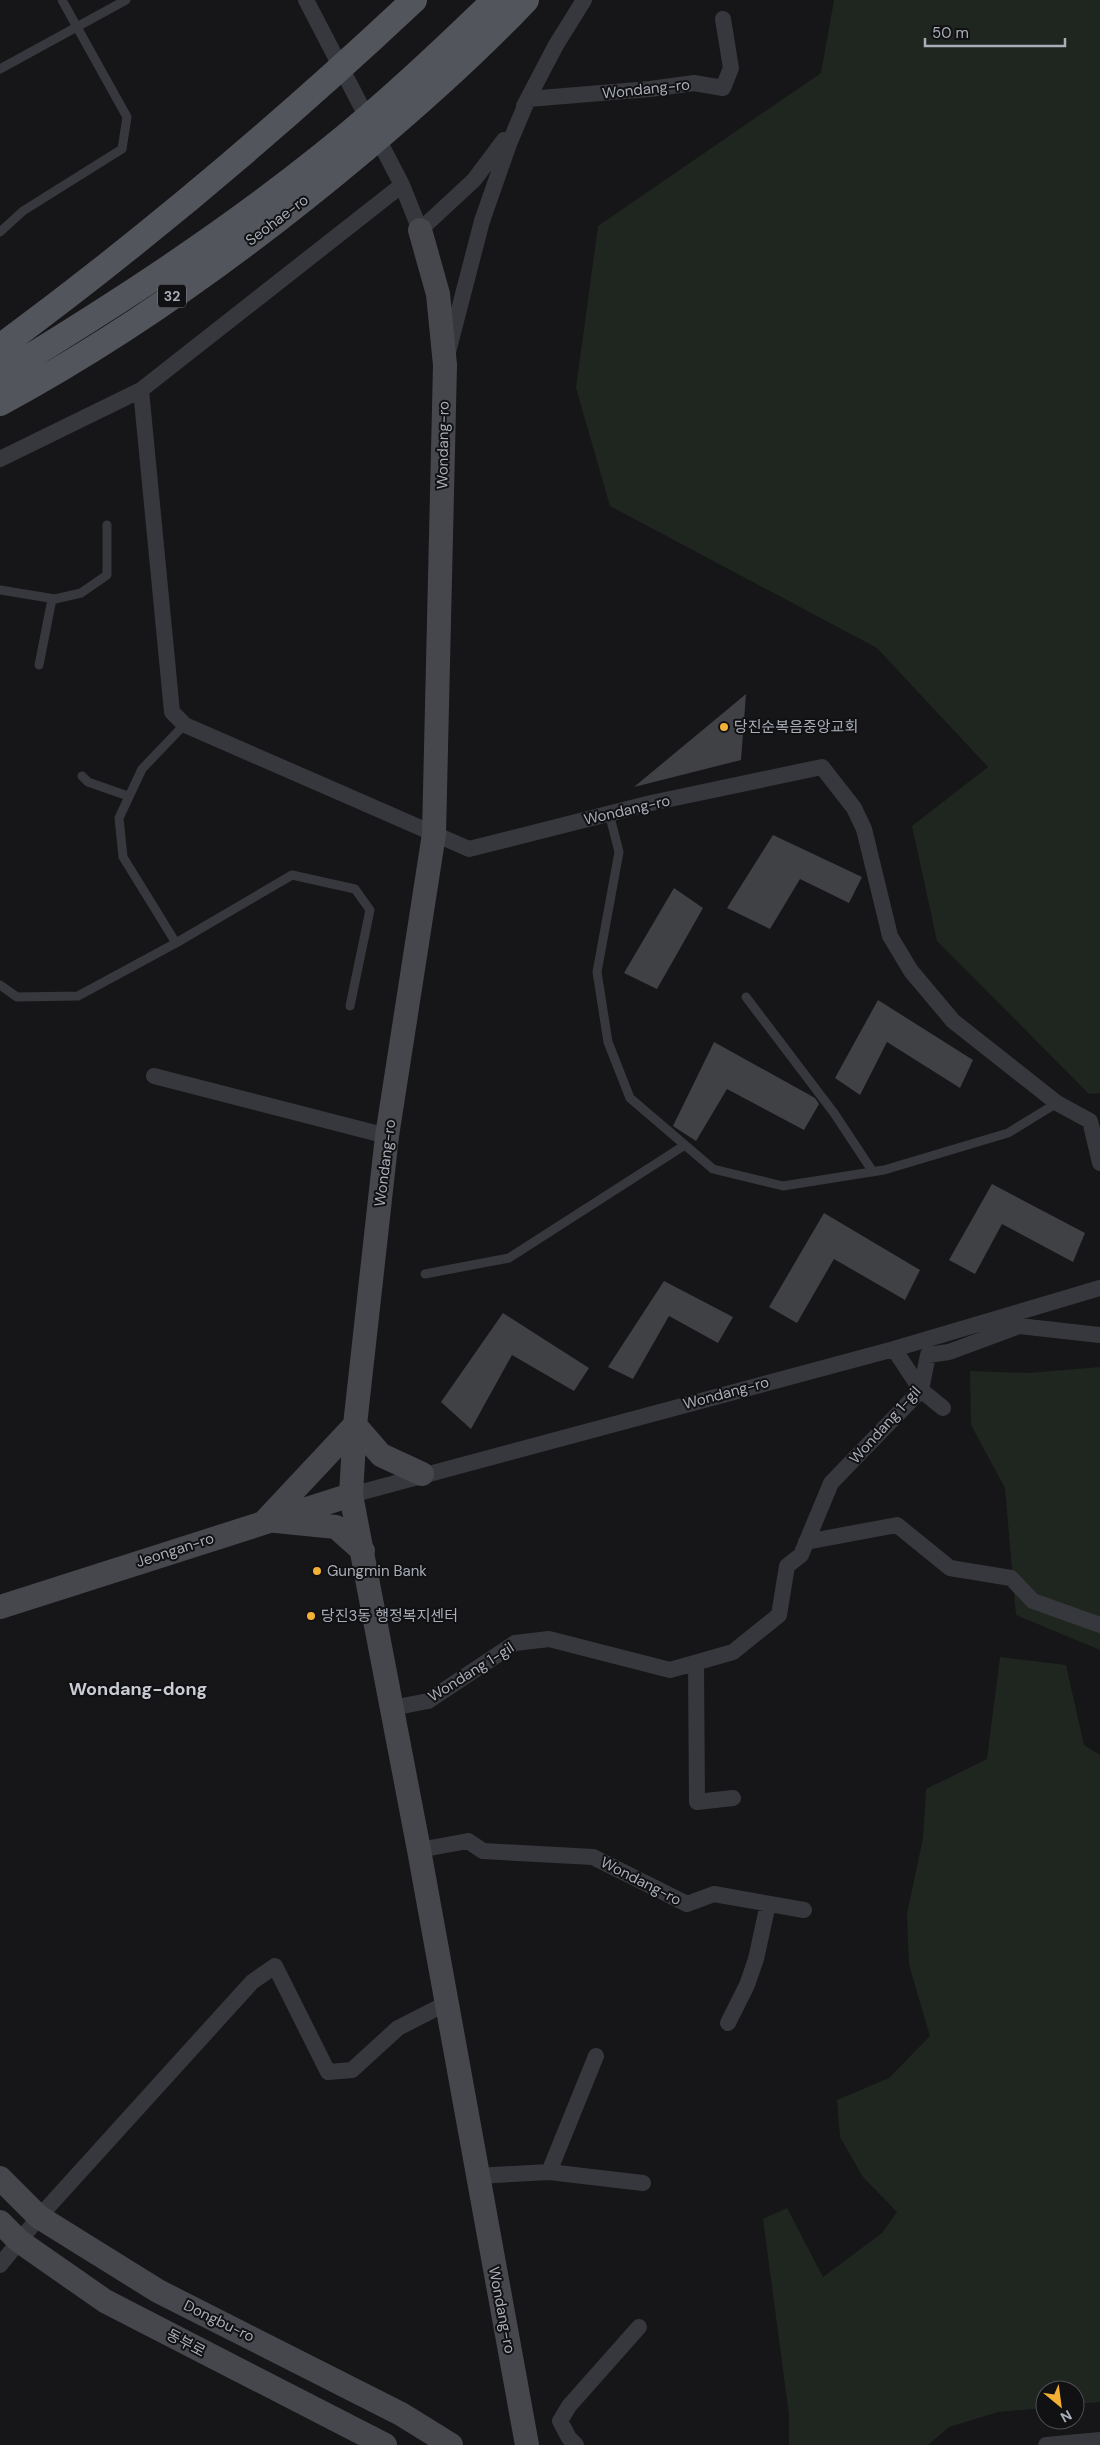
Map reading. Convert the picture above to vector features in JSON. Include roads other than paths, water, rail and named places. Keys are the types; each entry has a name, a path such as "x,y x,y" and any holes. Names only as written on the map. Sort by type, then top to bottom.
{"main road":[{"path":"0,346 123,254 342,67 414,0"},
{"name":"Seohae-ro","path":"412,94 495,0"},
{"name":"Seohae-ro","path":"0,403 101,343 185,288 329,164 526,0"},
{"name":"Seohae-ro","path":"0,375 162,273 329,164"}],"street":[{"path":"306,0 402,185 420,230 474,180 494,155 528,99 556,45 584,0"},
{"name":"Wondang-ro","path":"528,99 650,90 694,83 723,88 731,68 723,19"},
{"path":"445,365 482,221 509,144 528,99"},
{"path":"0,459 141,390 402,185"},
{"name":"Wondang-ro","path":"420,230 438,294 445,365 434,834 387,1136 355,1425 351,1494 419,1850 476,2176 527,2445"},
{"path":"141,390 172,712 185,724"},
{"name":"Wondang-ro","path":"185,724 469,849 609,813 822,767 854,808 864,828 890,936 911,971 953,1021 1057,1103"},
{"path":"154,1076 387,1136"},
{"path":"1057,1103 1090,1121 1100,1163"},
{"name":"Wondang-ro","path":"351,1494 894,1348 1100,1288"},
{"name":"Wondang 1-gil","path":"392,1708 428,1701 515,1643 549,1639 670,1670 733,1652 779,1615 787,1566 800,1555 831,1482 921,1390 928,1355 949,1352 1019,1326 1100,1335"},
{"path":"894,1348 921,1390 943,1408"},
{"path":"266,1520 355,1425 381,1455 422,1474"},
{"name":"Jeongan-ro","path":"0,1607 351,1494"},
{"path":"266,1520 336,1527 363,1551"},
{"path":"806,1542 898,1526 950,1568 1011,1578 1033,1601 1100,1624"},
{"path":"696,1664 697,1802 733,1798"},
{"name":"Wondang-ro","path":"419,1850 468,1841 483,1852 593,1857 687,1904 714,1894 804,1910"},
{"path":"728,2023 747,1985 756,1959 768,1904"},
{"path":"0,2266 39,2217 252,1982 275,1966 328,2072 352,2070 398,2028 445,2004"},
{"path":"549,2172 596,2056"},
{"path":"476,2176 549,2172 643,2183"},
{"name":"Dongbu-ro","path":"0,2178 39,2217 158,2291 393,2410 451,2445"},
{"name":"동부로","path":"0,2222 20,2241 105,2301 385,2445"},
{"path":"576,2445 569,2438 560,2421 569,2406 639,2327"},
{"path":"1046,2445 1100,2440"}],"lane":[{"path":"0,232 23,212 122,149 127,117 62,0"},
{"path":"0,68 126,0"},
{"path":"0,590 55,599 81,593 107,575 107,525"},
{"path":"39,665 52,599 55,599"},
{"path":"176,943 123,857 119,818 142,769 185,724"},
{"path":"82,776 88,782 128,796"},
{"path":"609,813 619,852 597,972 608,1042 630,1098 713,1169 783,1186 872,1172 1008,1133 1057,1103"},
{"path":"0,985 17,997 78,996 176,943 292,875 355,890 370,910 350,1006"},
{"path":"746,997 834,1112 872,1172"},
{"path":"424,1274 509,1258 685,1144"}],"place":[{"name":"당진순복음중앙교회","path":"724,727"},
{"name":"Gungmin Bank","path":"317,1571"},
{"name":"당진3동 행정복지센터","path":"311,1616"}],"district":[{"name":"Wondang-dong","path":"138,1689"}]}
